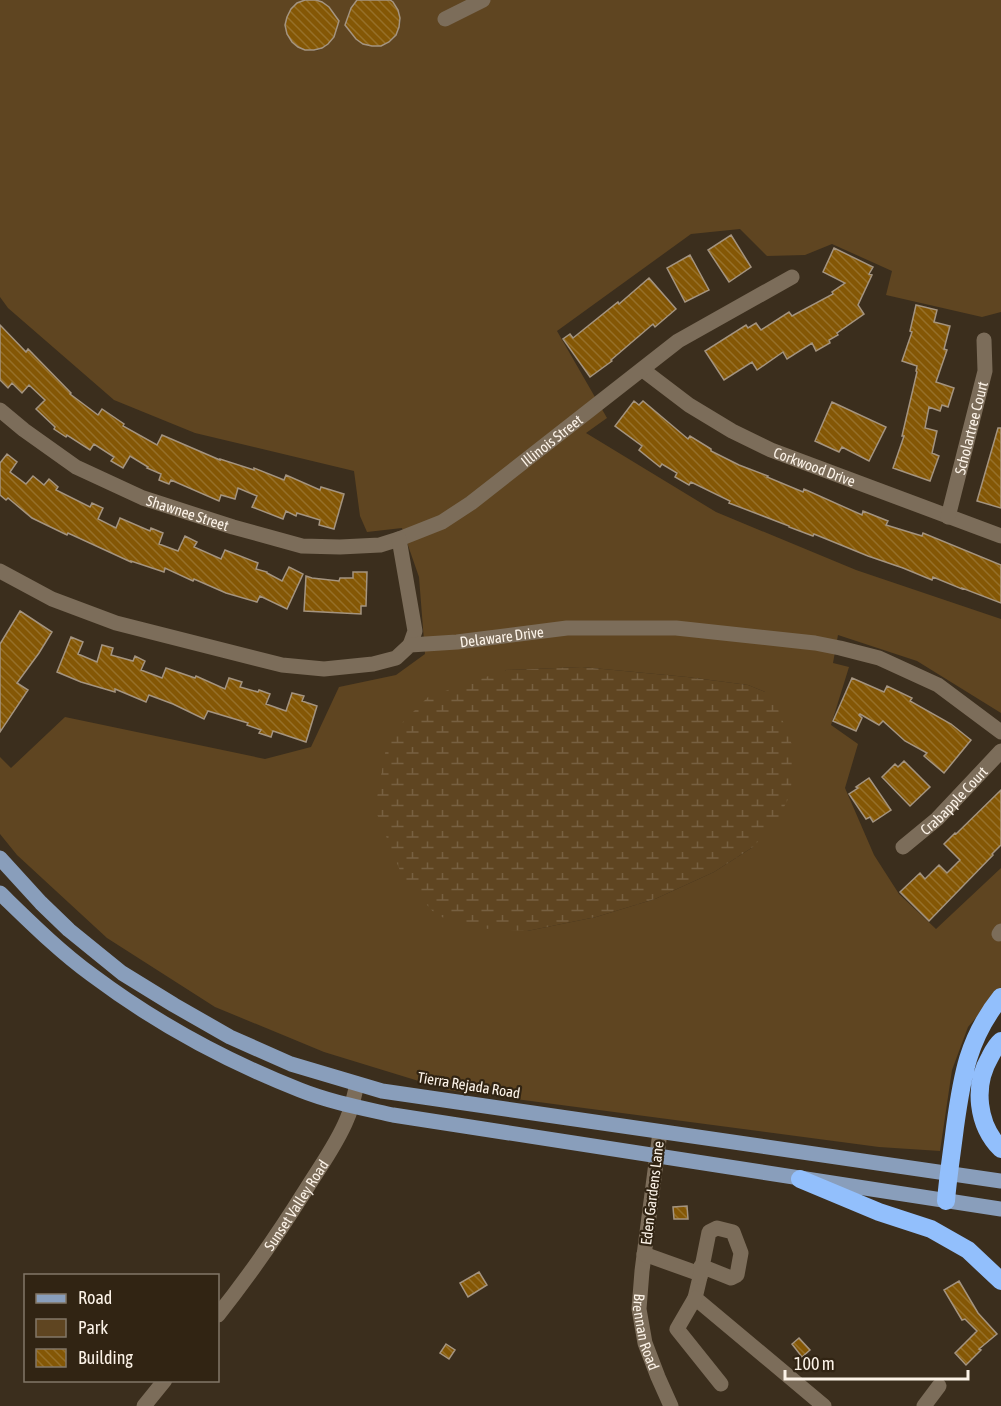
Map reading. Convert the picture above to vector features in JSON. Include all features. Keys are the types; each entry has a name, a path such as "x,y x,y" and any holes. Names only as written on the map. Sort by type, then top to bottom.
{"highway":[{"path":"946,1201 962,1080 969,1054 979,1029 1001,997"},
{"path":"1001,1041 983,1068 979,1092 983,1121 992,1140 1001,1149"},
{"path":"800,1179 879,1212 931,1229 968,1250 1001,1281"}],"main road":[{"name":"Tierra Rejada Road","path":"0,858 69,930 122,973 230,1038 291,1064 382,1090 1001,1181"},
{"path":"0,893 62,951 92,975 168,1026 206,1048 301,1090 352,1106 393,1115 1001,1209"}],"street":[{"path":"445,19 483,0"},
{"name":"Illinois Street","path":"399,539 442,522 471,503 678,341 792,277"},
{"name":"Scholartree Court","path":"948,517 985,371 984,340"},
{"name":"Corkwood Drive","path":"643,370 689,405 732,431 771,450 1001,536"},
{"name":"Shawnee Street","path":"0,410 76,467 143,498 302,546 380,545 399,539"},
{"path":"399,539 415,631 410,645"},
{"name":"Delaware Drive","path":"2,578 116,623 282,665 324,669 373,664 396,658 410,645 457,642 567,628 676,628 815,644 879,658 938,685 1001,732"},
{"name":"Crabapple Court","path":"903,847 937,819 1001,751"},
{"name":"Sunset Valley Road","path":"219,1314 289,1216 329,1152 346,1121 357,1083"},
{"name":"Eden Gardens Lane","path":"644,1254 660,1132"},
{"path":"644,1254 697,1273 700,1271 695,1298 677,1329 721,1384"},
{"name":"Brennan Road","path":"644,1254 639,1309 645,1343 671,1406"},
{"path":"695,1298 824,1406"},
{"path":"144,1406 163,1382"},
{"path":"924,1406 939,1386"}],"green space":[{"path":"0,0 305,0 292,9 286,19 287,30 292,40 300,47 311,51 322,49 332,40 336,27 331,9 316,0 357,0 348,13 348,25 353,35 373,46 385,45 394,38 400,25 398,11 390,0 1001,0 1001,312 982,317 886,295 892,271 832,244 805,255 767,256 740,229 691,234 557,331 607,418 586,433 716,512 856,570 1001,619 1001,713 917,661 838,635 833,663 849,667 831,725 858,744 845,788 874,855 899,894 936,929 1001,868 1001,989 968,1027 952,1070 940,1151 879,1147 448,1090 324,1052 215,1007 107,938 17,855 0,834 0,757 11,768 65,717 265,759 311,747 339,687 396,675 425,654 419,577 402,528 367,532 360,516 354,471 195,433 114,400 8,308 0,297","holes":["582,667 748,685 765,692 753,847 714,872 655,899 596,917 527,931 505,670"]},
{"path":"582,667 748,685 765,692 777,706 792,745 791,793 778,819 753,847 714,872 655,899 596,917 527,931 473,928 436,915 403,878 375,809 388,737 428,697 506,670"}],"building":[{"path":"305,0 322,2 329,7 339,21 334,37 322,48 305,50 292,42 287,34 285,25 291,9 297,3"},
{"path":"357,0 390,0 393,2 400,18 396,35 389,42 381,46 363,44 345,25 351,8"},
{"path":"731,235 751,267 729,282 708,250"},
{"path":"834,248 873,267 869,274 872,275 858,305 864,314 837,333 838,335 829,340 830,343 816,351 812,343 787,359 783,352 757,370 752,362 724,380 705,351 746,325 748,328 756,323 761,330 789,312 792,316 833,294 832,292 845,283 823,272"},
{"path":"690,255 709,290 685,302 667,268"},
{"path":"649,278 676,309 655,327 653,324 612,361 590,377 563,339 570,334 573,338 618,302 619,304"},
{"path":"916,305 937,310 934,322 950,326 944,349 947,350 936,382 954,388 948,407 942,405 940,411 929,407 925,428 937,431 932,453 939,456 930,481 893,468 904,436 902,436 917,372 917,366 902,361 912,332 910,331"},
{"path":"0,325 26,352 28,349 70,394 98,415 102,409 124,424 123,426 157,445 162,435 220,460 254,470 254,468 284,480 286,475 320,490 321,487 344,494 334,529 319,525 320,520 297,513 296,516 286,511 283,519 252,507 257,496 238,488 235,499 221,495 219,501 171,480 169,484 159,480 161,474 147,468 130,456 123,468 111,461 114,457 94,444 90,450 67,435 66,437 54,429 55,427 36,409 45,400 29,385 22,393 12,383 8,388 0,380"},
{"path":"634,401 639,405 643,401 688,439 690,436 711,451 739,465 803,492 804,489 862,515 863,511 888,521 886,525 922,536 923,533 1001,565 1001,603 933,577 932,580 814,534 813,536 789,527 729,503 730,501 691,482 689,485 675,477 677,473 662,464 660,467 639,450 642,446 615,426"},
{"path":"832,402 886,427 869,461 842,447 839,452 815,441"},
{"path":"998,428 1001,428 1001,508 977,501"},
{"path":"7,454 17,462 10,472 26,484 33,476 44,485 49,479 58,487 56,490 90,507 92,503 103,508 98,519 116,528 120,518 150,531 151,528 163,533 159,544 178,551 185,536 197,542 194,547 221,559 225,550 258,563 256,569 267,572 282,581 289,567 303,574 287,609 260,596 257,602 226,593 194,579 193,581 165,568 164,572 131,562 32,518 8,498 6,500 0,495 0,463"},
{"path":"353,572 367,572 366,606 361,606 361,614 304,611 306,576 339,581 340,578 353,578"},
{"path":"20,611 52,632 17,683 28,690 0,732 0,644"},
{"path":"71,637 83,642 78,654 97,662 102,645 113,648 111,655 133,661 135,656 145,661 141,670 162,678 166,668 195,678 196,676 225,689 229,678 242,682 240,687 270,694 266,704 286,711 292,693 304,696 302,701 317,706 306,742 273,731 271,737 259,733 261,730 247,725 248,723 208,711 204,719 149,695 146,702 115,689 115,692 57,672"},
{"path":"852,678 884,692 887,686 912,698 910,701 951,724 971,740 944,773 924,756 927,753 905,741 883,721 879,725 860,714 862,718 856,731 833,721"},
{"path":"904,761 930,787 910,806 882,777 895,764 898,767"},
{"path":"869,778 891,810 873,822 870,817 866,819 849,794"},
{"path":"1001,790 1001,845 929,921 900,892 920,873 925,879 939,865 947,873 960,860 944,844"},
{"path":"687,1206 688,1219 674,1219 673,1207"},
{"path":"479,1272 487,1285 468,1297 460,1283"},
{"path":"959,1281 978,1313 997,1334 979,1349 981,1350 966,1365 955,1353 977,1331 965,1319 962,1320 944,1290"},
{"path":"799,1338 810,1350 802,1357 792,1344"},
{"path":"446,1344 455,1350 449,1359 440,1353"}]}
